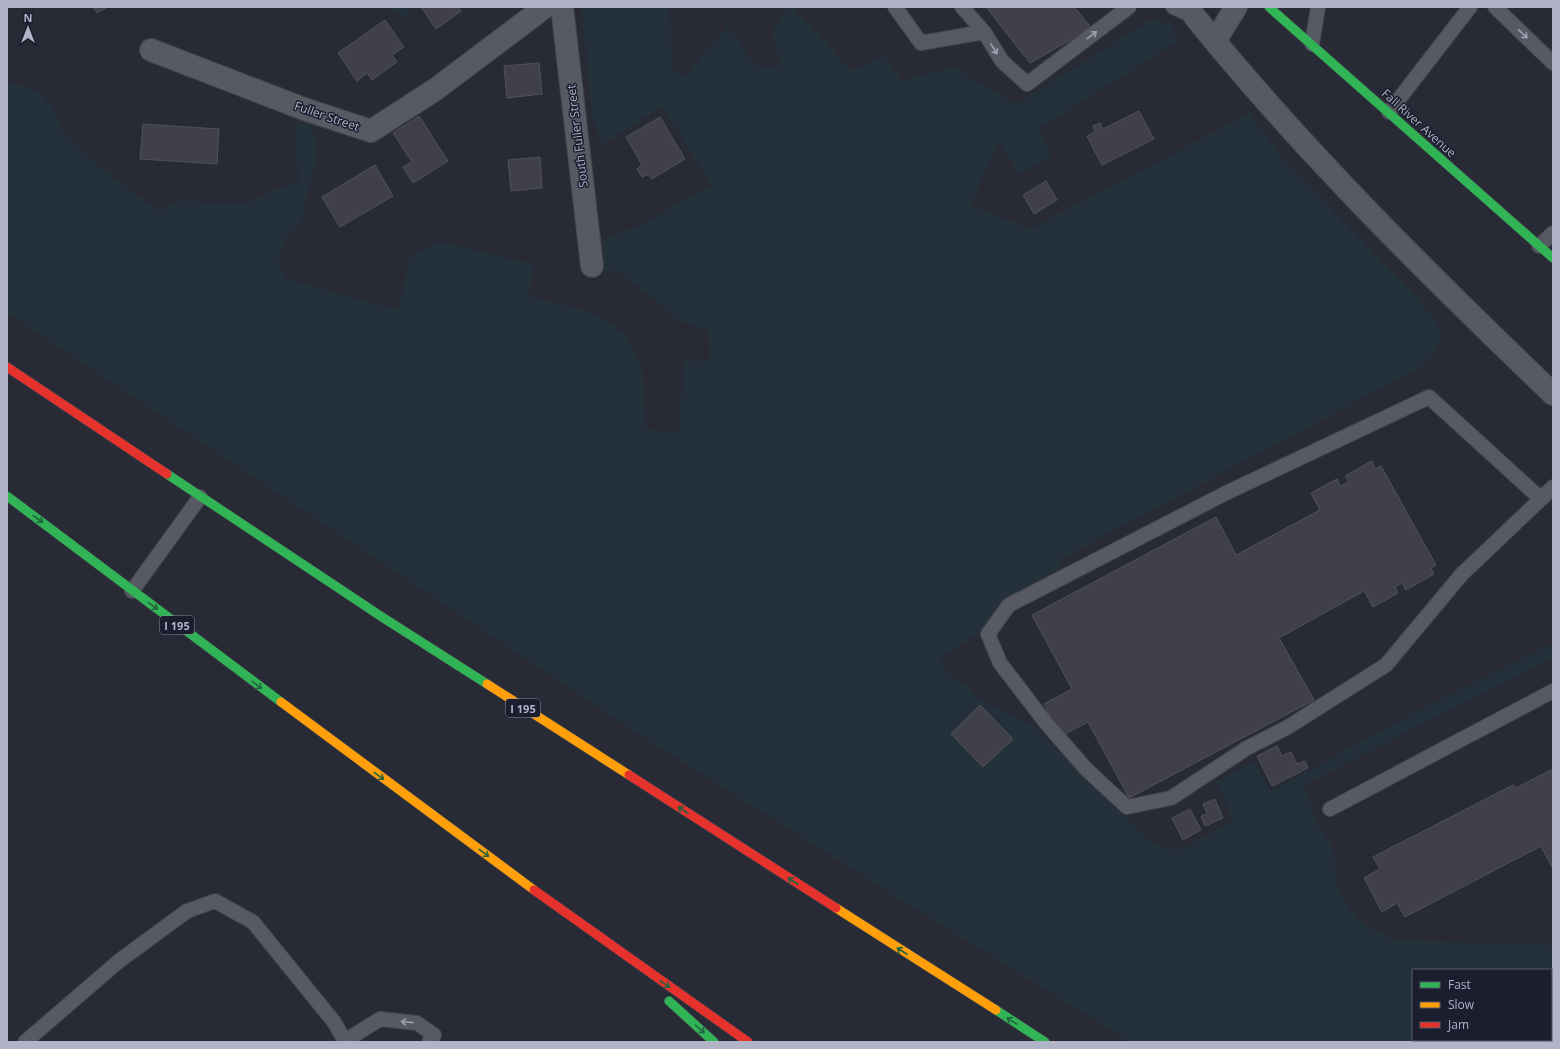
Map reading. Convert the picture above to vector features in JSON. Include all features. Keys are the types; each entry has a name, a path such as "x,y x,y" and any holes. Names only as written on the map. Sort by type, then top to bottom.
{"main road":[{"name":"Fall River Avenue","path":"1270,7 1553,258"},
{"name":"I 195","path":"7,367 200,497 461,669 1045,1042"},
{"name":"I 195","path":"7,496 132,591 598,938 748,1042"},
{"path":"598,938 650,984"},
{"path":"662,995 714,1042"}],"street":[{"name":"Fuller Street","path":"152,50 304,109 370,131 436,89 545,7"},
{"name":"South Fuller Street","path":"562,7 592,266"},
{"path":"1215,41 1236,7"},
{"path":"1196,17 1285,122 1349,191 1445,289 1553,394"}],"lane":[{"path":"895,7 921,43 984,32"},
{"path":"962,7 984,32 1002,62 1027,84 1129,7"},
{"path":"1173,7 1196,17"},
{"path":"1312,44 1318,7"},
{"path":"1389,112 1470,7"},
{"path":"1495,7 1553,63"},
{"path":"1539,246 1553,233"},
{"path":"1541,499 1428,397 1226,493 1009,606 988,634 1000,663 1046,723 1086,769 1127,807 1171,798 1247,748 1288,727 1386,665 1462,574 1541,499 1553,487"},
{"path":"132,591 200,497"},
{"path":"1330,809 1553,691"},
{"path":"25,1042 119,961 187,910 215,900 253,922 334,1022 344,1041 380,1019 417,1023 434,1035 429,1042"}],"shaded area":[{"path":"391,7 408,7 408,17 392,11"},
{"path":"581,7 670,7 672,68 685,76 728,25 756,66 781,66 772,30 789,7 792,7 853,71 883,56 902,80 953,67 1016,104 1153,18 1174,26 1176,43 1038,129 1052,156 1020,175 999,142 971,205 998,217 1016,222 1028,230 1250,113 1284,160 1431,314 1438,323 1441,332 1438,344 1427,361 1418,369 1059,560 1060,571 1009,598 978,634 941,658 948,674 964,684 977,697 1034,726 1145,836 1165,849 1182,849 1233,821 1216,781 1253,761 1271,791 1415,712 1553,643 1553,658 1304,785 1319,828 1334,848 1336,882 1347,906 1366,926 1395,940 1553,945 1553,1042 1130,1042 627,727 7,313 7,81 36,90 56,111 61,129 83,152 124,186 160,211 176,201 249,203 278,188 298,183 295,125 309,123 315,137 317,149 316,161 305,205 304,218 285,239 278,264 288,279 398,310 410,256 440,241 534,264 529,296 597,314 625,334 642,369 646,429 678,433 684,362 710,360 709,331 677,320 620,271 582,271 582,250 647,221 686,198 712,187 662,106 603,145 593,122"}],"building":[{"path":"93,7 107,7 97,13"},
{"path":"421,7 458,7 461,11 436,29"},
{"path":"986,7 1074,7 1090,26 1079,35 1030,63"},
{"path":"385,20 404,47 392,55 397,62 372,80 367,73 357,81 338,53"},
{"path":"539,63 542,94 507,98 504,66"},
{"path":"1139,111 1154,139 1102,165 1087,136 1095,132 1093,126 1100,123 1103,129"},
{"path":"419,116 448,161 413,183 403,167 412,162 393,133"},
{"path":"660,117 685,159 652,179 649,174 642,177 637,169 642,165 626,137"},
{"path":"143,124 219,129 217,164 140,159"},
{"path":"540,157 542,188 511,191 508,160"},
{"path":"375,165 393,196 340,227 322,197"},
{"path":"1046,181 1057,200 1034,214 1023,195"},
{"path":"1372,461 1375,469 1381,466 1436,565 1431,568 1434,574 1406,590 1402,583 1395,587 1398,593 1373,607 1364,591 1279,638 1314,700 1129,798 1088,722 1061,736 1044,704 1072,689 1032,615 1216,517 1236,555 1320,510 1311,493 1337,479 1340,486 1349,482 1345,476"},
{"path":"980,705 1013,739 983,767 951,734"},
{"path":"1277,746 1282,756 1291,752 1297,764 1305,761 1308,768 1272,786 1257,756"},
{"path":"1553,769 1553,869 1541,846 1405,917 1397,903 1382,912 1364,878 1380,869 1373,857 1513,785 1516,788"},
{"path":"1215,799 1223,818 1205,826 1201,816 1207,814 1203,804"},
{"path":"1190,809 1201,830 1183,840 1172,818"}],"traffic: fast":[{"path":"1269,7 1553,258"},
{"path":"167,474 382,617 487,684"},
{"path":"7,496 281,702"},
{"path":"669,1001 714,1042"},
{"path":"996,1010 1045,1042"}],"traffic: slow":[{"path":"487,684 629,775"},
{"path":"281,702 534,890"},
{"path":"836,908 996,1010"}],"traffic: jam":[{"path":"7,367 167,474"},
{"path":"629,775 836,908"},
{"path":"534,890 748,1042"}]}
